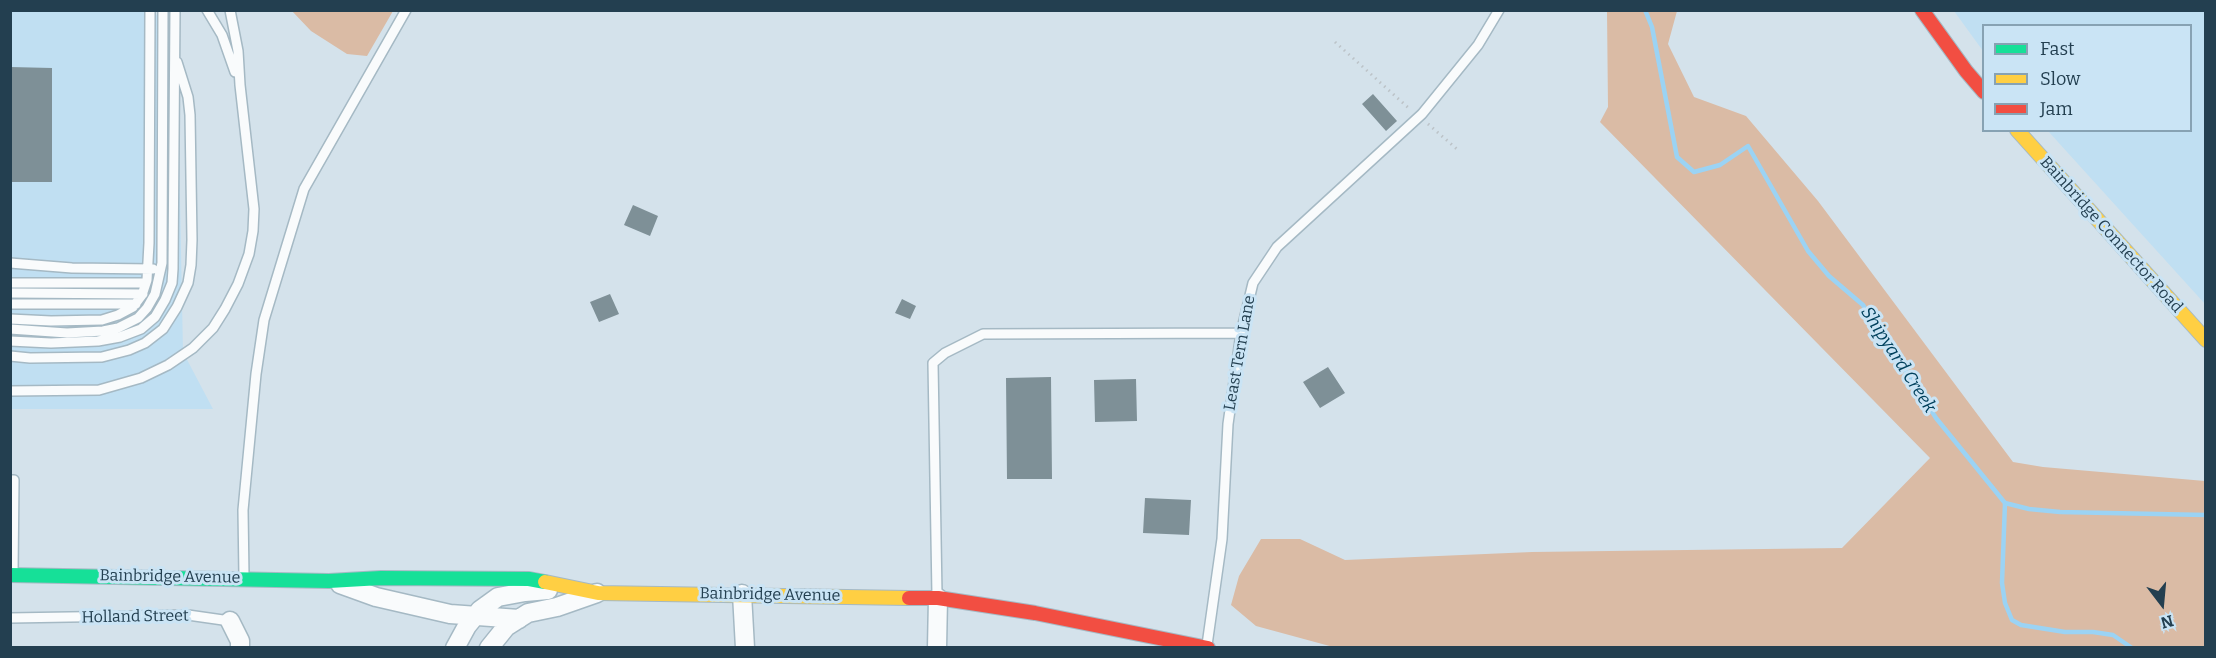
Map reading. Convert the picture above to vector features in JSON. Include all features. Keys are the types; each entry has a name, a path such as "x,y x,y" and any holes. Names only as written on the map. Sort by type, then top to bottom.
{"street":[{"path":"1923,10 1982,91"},
{"name":"Bainbridge Connector Road","path":"2019,132 2205,340"},
{"name":"Bainbridge Avenue","path":"12,575 329,580 529,579 598,593 938,598 1035,613 1208,647"},
{"name":"Bainbridge Avenue","path":"329,580 376,597 450,614 519,619"},
{"path":"455,648 480,610 498,597 525,591 549,590 598,593"},
{"path":"489,648 506,627 528,613 557,607 598,593"},
{"path":"742,594 745,648"},
{"path":"937,648 938,598"},
{"name":"Holland Street","path":"230,621 240,641 240,648"}],"lane":[{"path":"10,319 102,320 118,315 136,304 143,294 148,268 150,10"},
{"path":"10,329 67,333 118,328 138,318 155,294 161,271 163,10"},
{"path":"10,341 51,343 98,341 120,337 141,329 155,317 165,300 172,283 176,10"},
{"path":"207,10 222,35 240,86"},
{"path":"10,391 99,390 118,386 141,378 168,364 193,348 213,328 238,284 249,254 253,231 252,182 238,51 230,10"},
{"path":"244,577 243,510 256,374 264,320 304,189 406,10"},
{"name":"Least Tern Lane","path":"1208,647 1222,539 1227,424 1241,333 1253,283 1277,247 1419,116 1478,45 1499,10"},
{"path":"10,356 102,357 129,350 145,343 164,329 179,304 188,283 191,265 190,115 183,77 175,57"},
{"path":"10,263 72,268 148,268 161,271 177,292 179,304"},
{"path":"10,283 146,284"},
{"path":"10,294 143,294"},
{"path":"10,304 136,304"},
{"path":"938,598 933,363 945,353 983,334 1241,333"},
{"path":"10,480 14,480 12,575"},
{"name":"Holland Street","path":"10,618 188,615 230,621"}],"path":[{"path":"1335,42 1458,150"}],"shaded area":[{"path":"10,11 154,11 177,48 183,352 213,409 11,409"},
{"path":"292,11 393,11 367,56 347,54 311,31"},
{"path":"1607,11 1677,11 1668,44 1694,97 1746,116 1818,201 2013,462 2043,467 2205,481 2205,647 1337,648 1256,626 1231,605 1239,576 1261,539 1300,539 1345,560 1532,552 1842,548 1930,458 1600,122 1608,107"},
{"path":"1954,11 2205,11 2205,304 2049,132 2192,132 2192,24 1982,24 1982,50"}],"building":[{"path":"10,67 52,68 52,182 10,182"},
{"path":"1373,94 1397,121 1386,131 1362,104"},
{"path":"633,205 658,216 650,236 624,225"},
{"path":"610,294 619,314 599,322 590,302"},
{"path":"902,299 916,306 910,319 895,313"},
{"path":"1328,367 1345,393 1320,408 1303,382"},
{"path":"1051,377 1052,479 1007,479 1006,378"},
{"path":"1136,379 1137,421 1095,422 1094,380"},
{"path":"1145,498 1191,500 1189,535 1143,533"}],"waterway":[{"name":"Shipyard Creek","path":"1645,10 1652,27 1677,157 1694,172 1720,165 1748,146 1808,251 1829,276 1863,305 1889,350 1911,378 1936,418 2005,503 2002,583 2005,603 2012,620 2021,625 2065,632 2113,635 2132,648"},
{"path":"2005,503 2029,509 2060,512 2206,515"}],"traffic: fast":[{"path":"10,575 329,581 381,578 529,579 545,582"}],"traffic: slow":[{"path":"2019,132 2206,340"},
{"path":"545,582 598,593 909,598"}],"traffic: jam":[{"path":"1922,10 1982,90"},
{"path":"909,598 938,598 1035,613 1208,648"}]}
